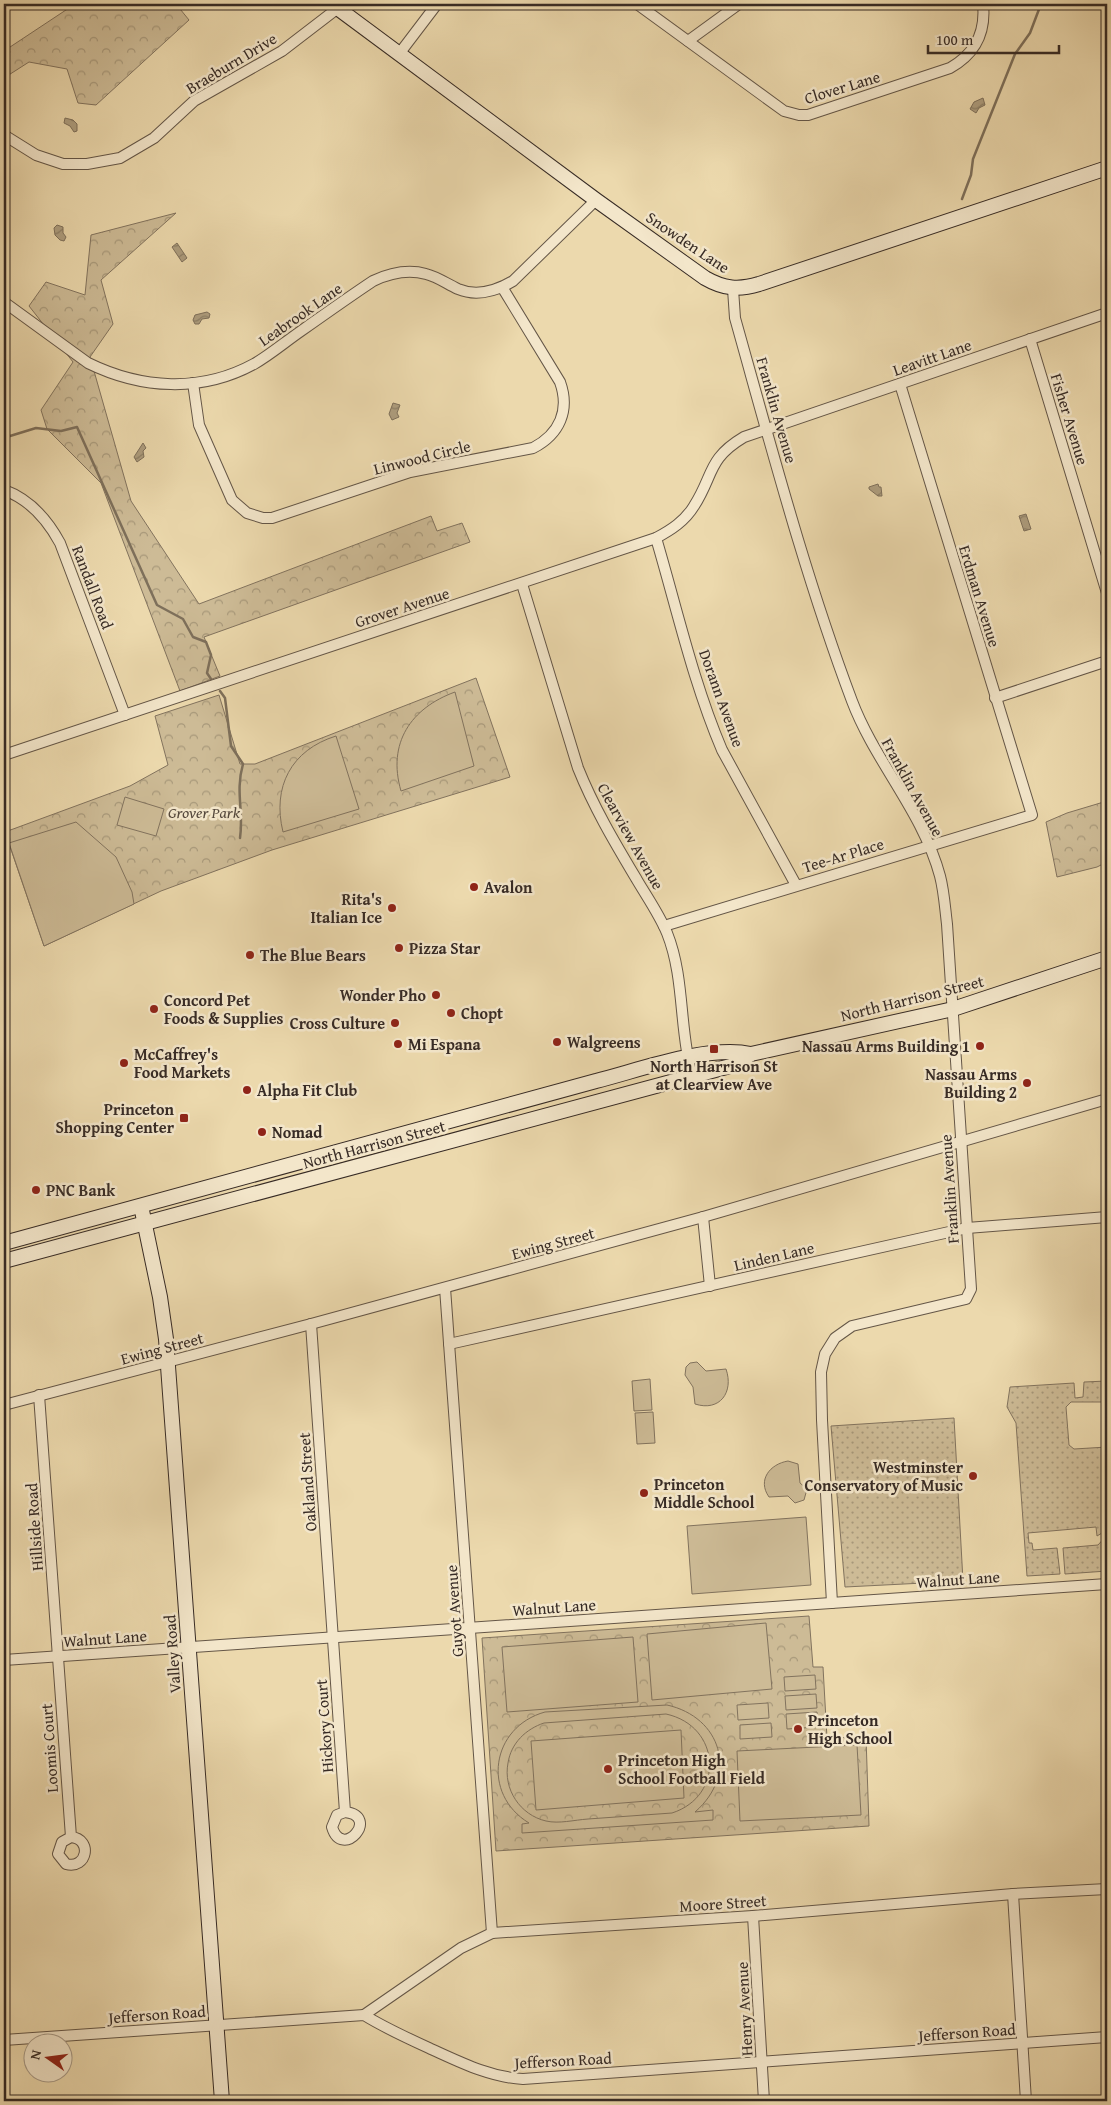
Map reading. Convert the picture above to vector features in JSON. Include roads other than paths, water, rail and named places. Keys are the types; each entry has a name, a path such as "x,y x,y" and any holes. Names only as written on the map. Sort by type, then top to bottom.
{"street":[{"path":"399,54 437,4"},
{"name":"Clover Lane","path":"637,4 784,111 799,116 808,115 950,68 960,62 968,55 980,37 984,16 983,4"},
{"path":"688,41 739,4"},
{"name":"Snowden Lane","path":"335,6 596,200 705,278 733,289 759,284 1107,168"},
{"name":"Braeburn Drive","path":"4,135 36,155 64,164 87,164 120,158 154,138 194,101 282,51 335,6"},
{"name":"Leabrook Lane","path":"4,302 88,363 102,370 120,377 147,383 193,384 218,378 255,364 373,281 385,276 411,272 424,273 468,292 486,292 502,288 513,281 596,200"},
{"name":"Linwood Circle","path":"193,384 199,425 232,500 247,513 263,518 272,518 410,472 533,448 550,437 561,421 564,412 563,390 560,382 502,288"},
{"name":"Franklin Avenue","path":"733,289 735,318 766,429 822,613 852,701 874,749 915,816 940,874 953,1009 971,1289 966,1299 852,1326 835,1338 825,1354 820,1372 832,1603"},
{"name":"Leavitt Lane","path":"766,429 1107,313"},
{"name":"Fisher Avenue","path":"1030,340 1107,593"},
{"name":"Erdman Avenue","path":"900,384 1032,815"},
{"name":"Grover Avenue","path":"4,756 656,538 678,525 688,515 709,472 722,452 744,437 766,429"},
{"name":"Randall Road","path":"4,490 22,499 34,508 44,518 60,543 126,715"},
{"name":"Dorann Avenue","path":"656,538 704,704 714,732 796,885"},
{"name":"Clearview Avenue","path":"522,584 578,768 602,820 664,926 672,948 676,966 687,1058 692,1076"},
{"path":"995,698 1107,661"},
{"name":"Tee-Ar Place","path":"664,926 1032,815"},
{"name":"North Harrison Street","path":"4,1261 692,1076 734,1064 750,1054 953,1009 1107,958"},
{"name":"North Harrison Street","path":"4,1243 634,1071 687,1058 734,1051 750,1054"},
{"path":"634,1071 647,1088"},
{"path":"550,1114 556,1104 590,1095 595,1088 596,1081"},
{"name":"Ewing Street","path":"4,1405 445,1288 703,1217 1107,1099"},
{"path":"491,1110 508,1122 520,1122"},
{"name":"Valley Road","path":"140,1206 160,1297 168,1362 222,2101"},
{"path":"703,1217 710,1286"},
{"name":"Linden Lane","path":"449,1344 968,1228 1107,1217"},
{"name":"Guyot Avenue","path":"445,1288 492,1932"},
{"name":"Oakland Street","path":"310,1324 333,1638"},
{"name":"Hillside Road","path":"39,1395 58,1656"},
{"name":"Walnut Lane","path":"4,1660 1107,1584"},
{"name":"Hickory Court","path":"333,1638 345,1812"},
{"name":"Loomis Court","path":"58,1656 70,1838"},
{"name":"Moore Street","path":"364,2015 461,1948 492,1932 753,1916 1013,1894 1107,1889"},
{"path":"1013,1894 1026,2101"},
{"name":"Henry Avenue","path":"753,1916 764,2101"},
{"name":"Jefferson Road","path":"4,2040 364,2015 381,2026 471,2067 506,2078 524,2079 1107,2037"}],"water":[{"path":"983,98 985,105 979,108 976,113 970,109 974,102"},
{"path":"65,118 73,120 77,124 77,131 74,132 70,126 64,123"},
{"path":"57,225 63,227 63,233 66,237 64,241 55,235 54,228"},
{"path":"177,243 187,258 182,262 172,247"},
{"path":"207,312 210,314 209,318 202,319 199,324 195,324 193,320 195,315"},
{"path":"393,403 400,405 397,413 399,417 392,420 389,414"},
{"path":"143,443 146,448 143,451 144,457 137,462 134,457"},
{"path":"878,484 881,487 882,496 878,496 869,489 869,487"},
{"path":"1026,514 1031,529 1024,531 1019,516"}],"waterway":[{"path":"962,199 971,175 973,159 1015,54 1030,33 1041,4"},
{"path":"4,433 10,436 36,428 61,431 77,427 157,605 183,619 193,637 206,642 211,655 207,673 211,679"},
{"path":"220,691 225,698 231,746 243,764 240,784 240,838"}],"place":[{"name":"Avalon","path":"474,887"},
{"name":"Rita's Italian Ice","path":"392,908"},
{"name":"Pizza Star","path":"399,948"},
{"name":"The Blue Bears","path":"250,955"},
{"name":"Wonder Pho","path":"436,995"},
{"name":"Concord Pet Foods & Supplies","path":"154,1009"},
{"name":"Chopt","path":"451,1013"},
{"name":"Cross Culture","path":"395,1023"},
{"name":"Walgreens","path":"557,1042"},
{"name":"Mi Espana","path":"398,1044"},
{"name":"Nassau Arms Building 1","path":"980,1046"},
{"name":"North Harrison St at Clearview Ave","path":"714,1049"},
{"name":"McCaffrey's Food Markets","path":"124,1063"},
{"name":"Nassau Arms Building 2","path":"1027,1083"},
{"name":"Alpha Fit Club","path":"247,1090"},
{"name":"Princeton Shopping Center","path":"184,1118"},
{"name":"Nomad","path":"262,1132"},
{"name":"PNC Bank","path":"36,1190"},
{"name":"Westminster Conservatory of Music","path":"973,1476"},
{"name":"Princeton Middle School","path":"644,1493"},
{"name":"Princeton High School","path":"798,1729"},
{"name":"Princeton High School Football Field","path":"608,1769"}],"park label":[{"name":"Grover Park","path":"204,812"}]}
